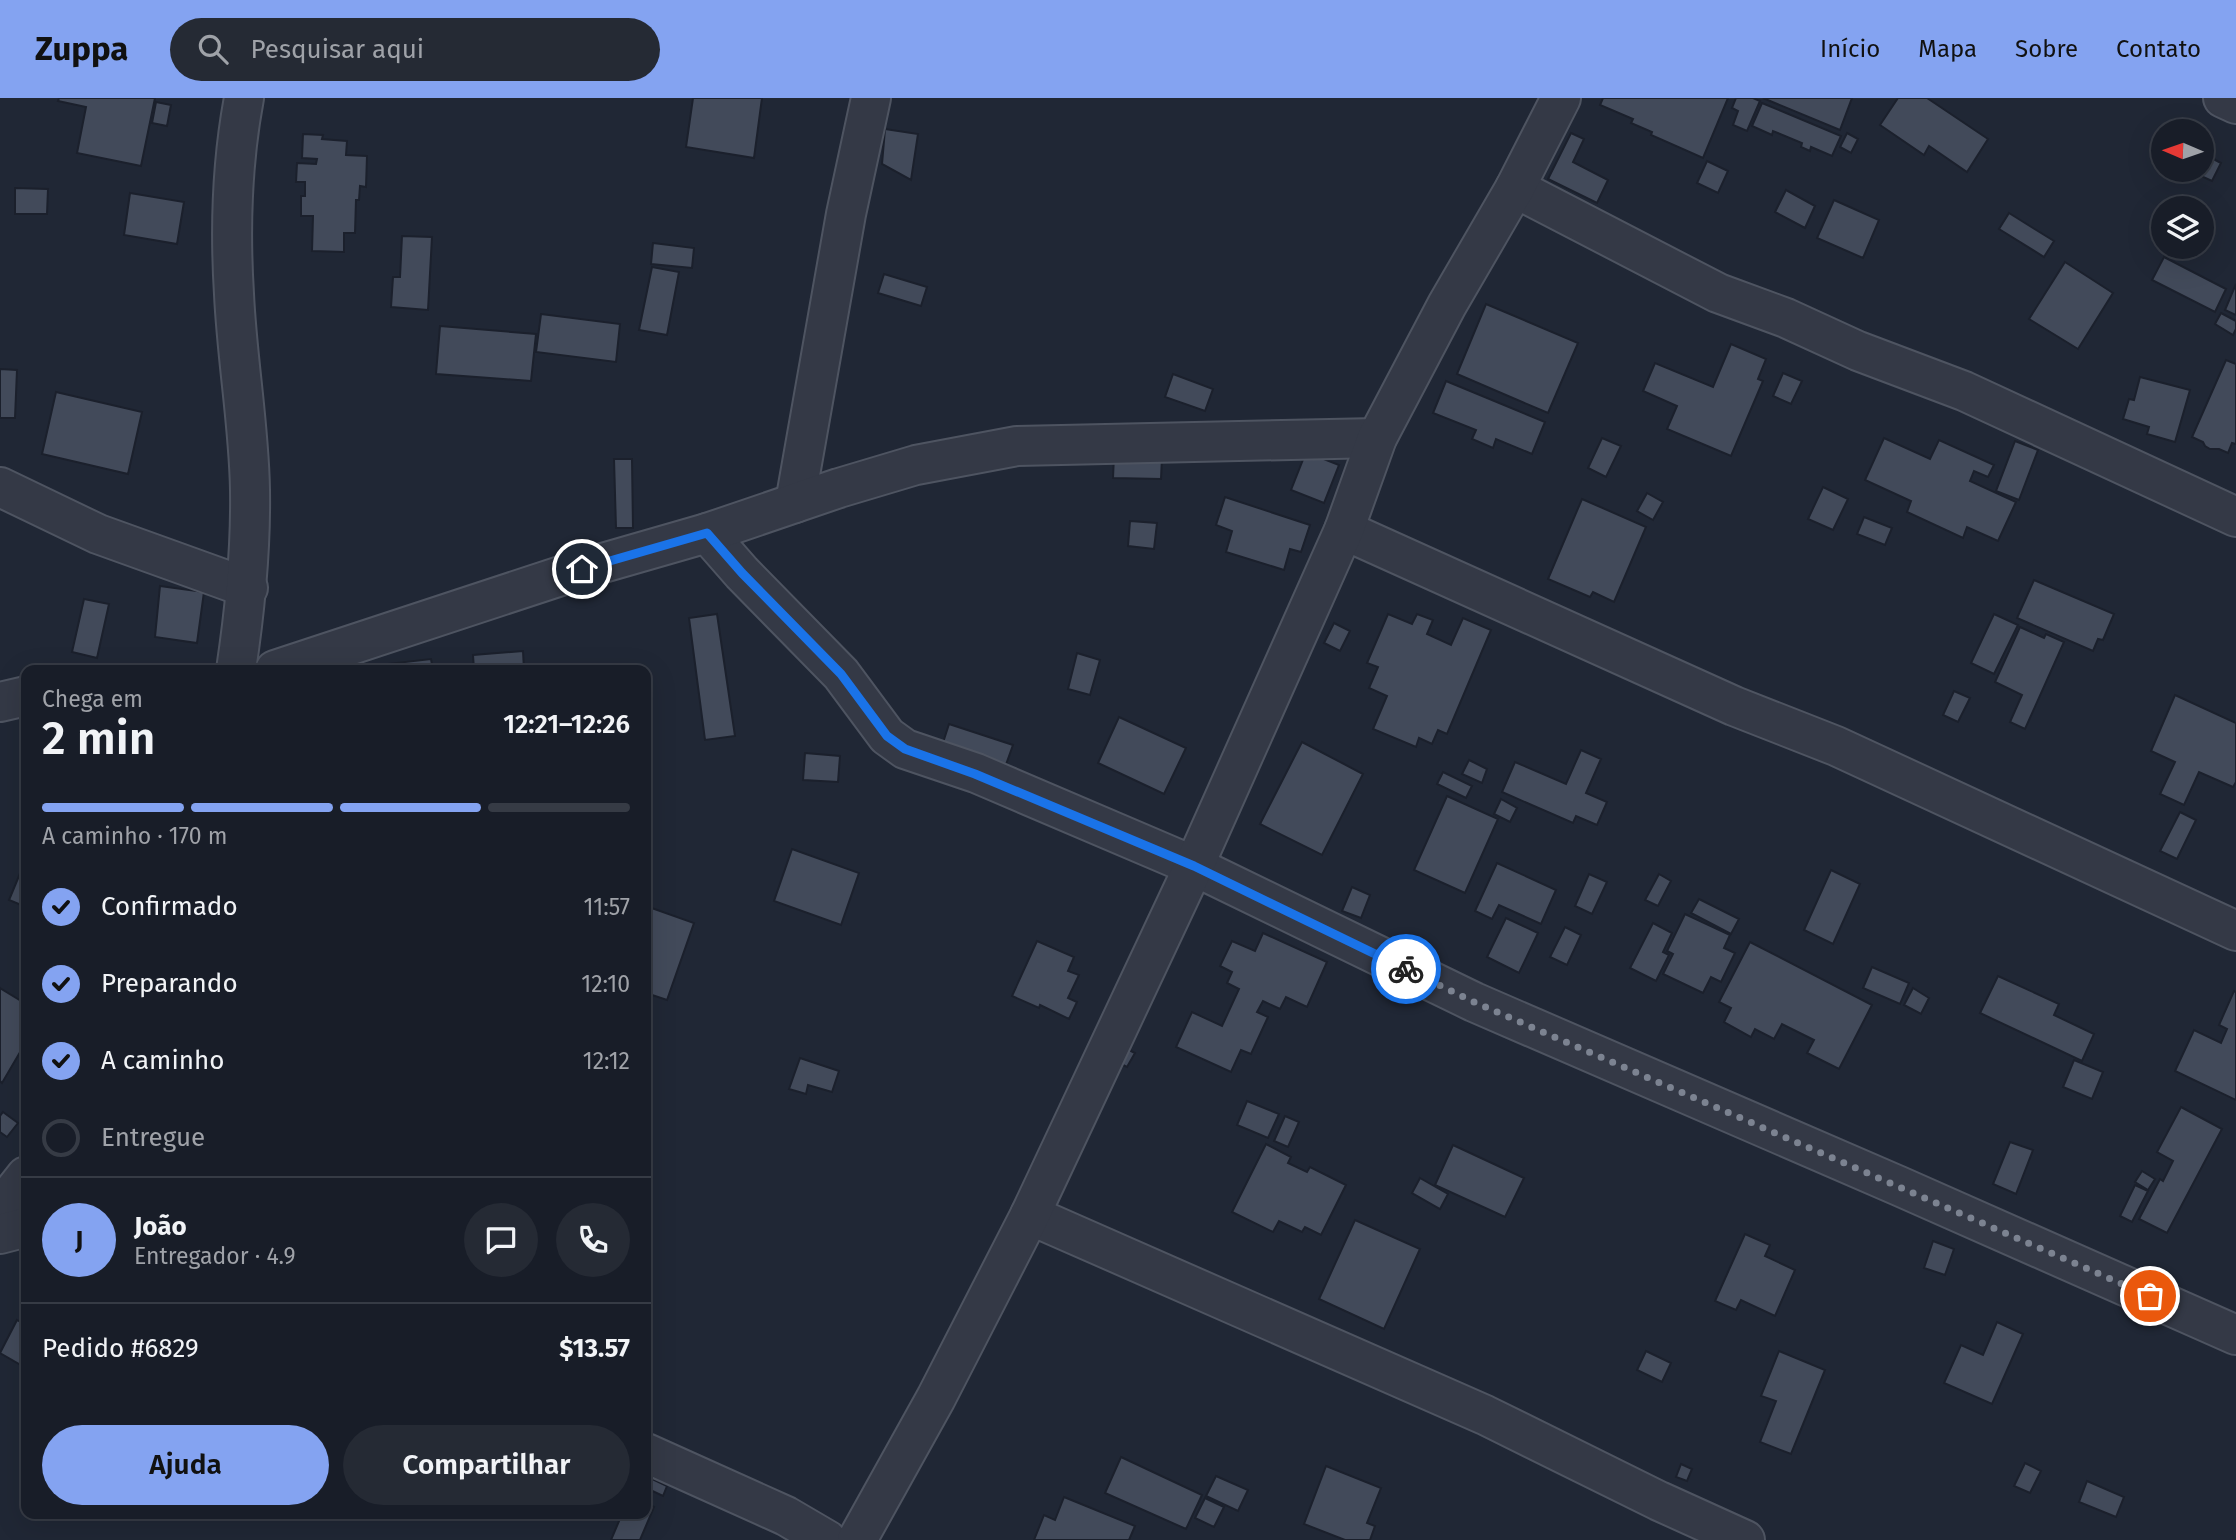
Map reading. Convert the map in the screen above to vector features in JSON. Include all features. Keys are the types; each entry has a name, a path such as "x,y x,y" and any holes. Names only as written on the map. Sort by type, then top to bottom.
{"street":[{"path":"237,665 248,588 250,490 233,294 232,197 244,98"},
{"path":"795,503 846,214 871,98"},
{"path":"858,1540 936,1398 1030,1215 1194,866 1344,530 1377,438 1447,306 1515,188 1561,98"},
{"path":"2223,98 2236,104"},
{"path":"1515,188 1718,293 1964,391 2236,517"},
{"path":"290,665 582,569 707,533 916,465 1017,446 1377,438"},
{"path":"0,487 98,534 248,588"},
{"path":"1344,530 1734,706 1836,746 2236,931"},
{"path":"707,533 742,573 841,674 887,736 905,749 975,774 1194,866 1474,1002 2236,1335"},
{"path":"0,702 21,697"},
{"path":"0,1209 21,1182"},
{"path":"1030,1215 1472,1409 1745,1540"},
{"path":"0,1234 21,1229"},
{"path":"651,1455 786,1516 827,1540"}],"building":[{"path":"59,98 155,98 141,166 77,153 86,107 58,101"},
{"path":"693,98 762,98 754,158 686,147"},
{"path":"1603,98 1728,98 1703,158 1651,135 1652,132 1631,123 1633,119 1600,105"},
{"path":"1736,98 1753,98 1760,101 1747,131 1733,125 1738,111 1732,108"},
{"path":"1763,98 1852,98 1840,130"},
{"path":"1898,98 1927,98 1988,139 1967,172 1929,146 1924,155 1880,125"},
{"path":"156,102 171,105 167,126 152,123"},
{"path":"1762,103 1841,136 1832,156 1811,147 1810,151 1801,147 1802,143 1752,126"},
{"path":"885,129 918,134 911,180 882,164"},
{"path":"1571,133 1584,139 1573,162 1608,180 1597,203 1548,179"},
{"path":"1847,133 1858,139 1851,153 1840,147"},
{"path":"303,134 323,135 322,139 347,141 346,155 367,156 366,187 360,186 359,200 356,200 355,233 344,233 344,252 312,251 313,216 301,216 301,196 305,196 305,182 296,182 297,163 316,164 317,159 302,158"},
{"path":"2214,159 2221,163 2214,177"},
{"path":"1707,161 1728,171 1718,193 1697,183"},
{"path":"15,188 48,189 47,214 15,214"},
{"path":"1786,190 1815,206 1805,228 1775,212"},
{"path":"130,193 184,202 177,244 124,235"},
{"path":"1834,200 1879,220 1863,258 1817,238"},
{"path":"2009,213 2054,241 2044,257 1999,229"},
{"path":"402,236 432,237 428,310 391,307 393,277 400,277"},
{"path":"653,243 694,248 692,268 651,264"},
{"path":"2163,259 2168,259 2226,289 2215,312 2152,280"},
{"path":"2065,262 2113,293 2078,349 2029,319"},
{"path":"652,267 679,272 667,335 639,330"},
{"path":"884,274 927,287 921,306 878,293"},
{"path":"2236,284 2236,315 2225,310"},
{"path":"1486,304 1578,343 1548,413 1457,374"},
{"path":"2221,313 2236,321 2233,335 2215,324"},
{"path":"541,314 620,324 616,362 536,352"},
{"path":"440,326 536,334 531,381 436,374"},
{"path":"1731,344 1766,359 1758,379 1763,381 1731,456 1667,429 1677,406 1643,391 1655,363 1713,387"},
{"path":"2226,360 2236,364 2236,444 2232,443 2228,453 2210,449 2192,437"},
{"path":"0,369 17,370 15,418 0,418"},
{"path":"1783,373 1802,381 1791,404 1773,396"},
{"path":"1173,374 1213,389 1205,411 1165,397"},
{"path":"2140,377 2190,390 2175,442 2147,434 2149,427 2123,419 2129,399 2134,400"},
{"path":"1446,381 1545,422 1532,454 1496,439 1493,448 1472,439 1476,430 1433,413"},
{"path":"56,392 142,412 128,474 42,454"},
{"path":"1602,438 1621,446 1606,477 1588,468"},
{"path":"1884,438 1930,459 1939,440 1994,465 1988,477 1974,471 1970,481 2016,502 1998,541 1967,527 1963,538 1907,512 1911,501 1865,480"},
{"path":"2015,441 2038,450 2019,500 1996,491"},
{"path":"1306,452 1339,465 1324,503 1291,490"},
{"path":"1114,455 1162,457 1161,479 1113,478"},
{"path":"614,459 632,459 633,528 616,528"},
{"path":"1823,487 1848,499 1833,530 1808,519"},
{"path":"1647,493 1663,502 1653,520 1637,511"},
{"path":"1225,497 1310,525 1301,552 1290,549 1284,570 1226,552 1232,531 1216,525"},
{"path":"1582,499 1646,527 1614,602 1593,592 1590,597 1548,579"},
{"path":"1864,517 1892,528 1885,545 1857,534"},
{"path":"1130,521 1157,523 1154,549 1128,546"},
{"path":"2034,580 2114,614 2103,640 2098,639 2093,651 2017,618"},
{"path":"160,586 204,592 197,643 155,637"},
{"path":"84,599 109,604 97,658 72,652"},
{"path":"717,614 735,736 705,740 689,618"},
{"path":"1388,614 1412,624 1417,614 1433,620 1427,634 1451,645 1463,618 1491,630 1447,734 1438,730 1432,744 1419,738 1416,747 1373,729 1387,696 1369,688 1378,667 1367,663"},
{"path":"1994,614 2018,625 1994,674 1971,663"},
{"path":"1334,623 1350,631 1340,651 1324,643"},
{"path":"2020,627 2044,638 2046,634 2064,642 2025,729 2010,722 2022,695 1995,682"},
{"path":"523,651 524,665 474,665 473,655"},
{"path":"1077,653 1100,660 1090,695 1068,689"},
{"path":"431,659 432,665 379,665"},
{"path":"1954,691 1970,698 1958,722 1943,715"},
{"path":"2175,695 2236,723 2236,782 2233,787 2199,772 2184,805 2160,794 2175,762 2151,751"},
{"path":"1119,717 1186,748 1164,794 1098,763"},
{"path":"949,724 1013,745 1003,773 940,752"},
{"path":"1302,742 1363,774 1322,855 1260,824"},
{"path":"1581,750 1601,759 1586,793 1607,802 1597,825 1576,816 1573,823 1502,792 1515,762 1566,784"},
{"path":"805,753 840,756 838,782 803,780"},
{"path":"1469,760 1487,769 1482,783 1462,774"},
{"path":"1443,772 1472,786 1466,798 1437,784"},
{"path":"1447,796 1498,819 1465,893 1414,870"},
{"path":"1501,799 1517,808 1510,822 1494,814"},
{"path":"2180,812 2196,820 2177,859 2160,851"},
{"path":"792,849 859,873 841,925 774,901"},
{"path":"1497,863 1556,890 1541,924 1499,905 1492,919 1475,911"},
{"path":"1831,870 1860,884 1833,944 1804,930"},
{"path":"21,871 21,905 9,900"},
{"path":"1589,874 1607,882 1592,914 1575,906"},
{"path":"1659,874 1671,881 1658,906 1645,900"},
{"path":"1352,887 1370,895 1361,918 1342,911"},
{"path":"1699,899 1739,919 1731,934 1691,913"},
{"path":"651,908 694,923 667,1000 651,995"},
{"path":"1685,914 1730,935 1724,948 1735,953 1721,982 1711,977 1703,993 1663,974 1673,954 1667,951"},
{"path":"1506,918 1538,933 1519,973 1487,957"},
{"path":"1653,923 1672,933 1663,952 1669,955 1656,981 1630,968"},
{"path":"1565,927 1581,935 1567,965 1550,957"},
{"path":"1263,933 1327,962 1307,1007 1286,997 1280,1009 1263,1001 1257,1012 1268,1017 1251,1054 1241,1050 1231,1072 1176,1047 1192,1012 1222,1026 1239,989 1227,983 1232,972 1220,966 1232,941 1255,951"},
{"path":"1037,941 1074,957 1068,971 1079,975 1068,998 1077,1002 1069,1019 1040,1005 1039,1008 1012,996"},
{"path":"1750,942 1872,1005 1839,1069 1807,1053 1814,1040 1782,1024 1774,1039 1755,1029 1751,1037 1724,1022 1731,1008 1719,1002"},
{"path":"1872,967 1909,983 1900,1004 1863,988"},
{"path":"1998,976 2059,1004 2054,1015 2094,1034 2082,1061 1980,1013"},
{"path":"0,988 21,1001 21,1051 2,1083"},
{"path":"1913,988 1929,998 1921,1014 1904,1005"},
{"path":"2234,991 2236,1100 2175,1071 2194,1030 2221,1043 2227,1029 2219,1025"},
{"path":"1123,1047 1135,1053 1127,1067 1115,1061"},
{"path":"800,1058 839,1071 832,1092 808,1085 806,1094 789,1089"},
{"path":"2074,1060 2103,1072 2092,1099 2063,1087"},
{"path":"1247,1101 1279,1114 1268,1138 1237,1125"},
{"path":"2181,1107 2222,1129 2167,1233 2139,1219 2160,1179 2163,1181 2173,1161 2157,1152"},
{"path":"3,1112 18,1123 7,1137 0,1132 0,1116"},
{"path":"1285,1116 1299,1122 1288,1147 1274,1141"},
{"path":"2010,1142 2033,1150 2016,1194 1993,1184"},
{"path":"1266,1144 1291,1157 1288,1163 1307,1172 1310,1167 1346,1185 1321,1235 1305,1227 1302,1232 1279,1221 1273,1232 1232,1212"},
{"path":"1453,1145 1524,1178 1505,1217 1435,1185"},
{"path":"2142,1171 2155,1179 2148,1190 2135,1182"},
{"path":"1420,1178 1448,1194 1440,1209 1412,1193"},
{"path":"2135,1185 2148,1191 2132,1222 2120,1216"},
{"path":"1355,1220 1420,1249 1384,1329 1319,1299"},
{"path":"1745,1234 1770,1245 1765,1256 1795,1270 1775,1316 1741,1300 1736,1310 1715,1301"},
{"path":"1933,1241 1954,1249 1945,1275 1924,1268"},
{"path":"17,1320 21,1322 21,1365 0,1353"},
{"path":"1997,1322 2023,1334 1992,1404 1944,1383 1961,1345 1983,1355"},
{"path":"1646,1351 1671,1363 1662,1382 1637,1370"},
{"path":"1779,1351 1825,1370 1791,1454 1760,1442 1776,1401 1761,1396"},
{"path":"1121,1457 1202,1495 1186,1529 1105,1493"},
{"path":"2025,1463 2041,1471 2030,1493 2014,1486"},
{"path":"1681,1464 1692,1469 1687,1481 1676,1477"},
{"path":"1326,1466 1381,1488 1367,1523 1375,1526 1370,1540 1345,1540 1304,1524"},
{"path":"1216,1476 1248,1490 1238,1511 1206,1496"},
{"path":"651,1478 667,1486 663,1496 651,1490"},
{"path":"2087,1481 2124,1497 2116,1517 2079,1502"},
{"path":"1064,1497 1135,1526 1129,1540 1034,1540 1044,1515 1055,1520"},
{"path":"1205,1498 1224,1507 1214,1527 1195,1518"},
{"path":"620,1519 649,1519 640,1540 611,1540"}],"way so far":[{"path":"1406,969 1474,1002 2150,1296"}],"route":[{"path":"582,569 707,533 742,573 841,674 887,736 905,749 975,774 1194,866 1406,969"}]}
